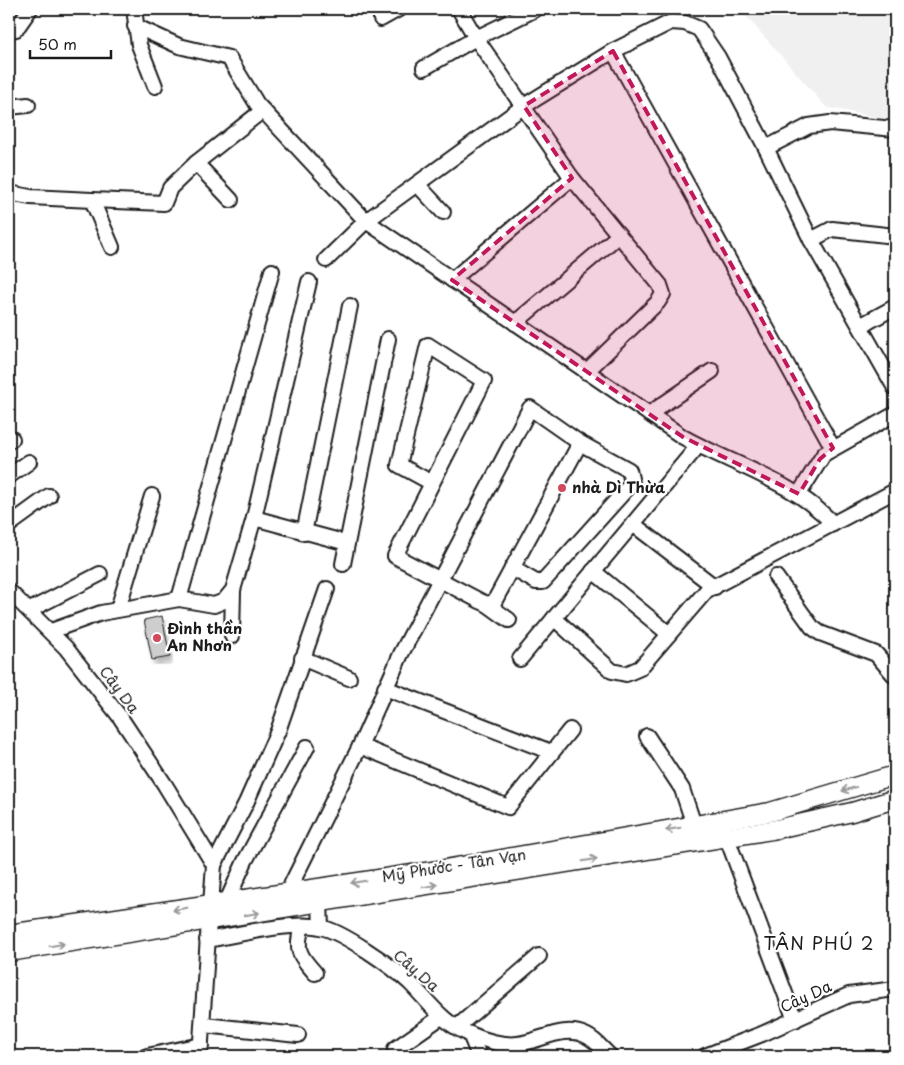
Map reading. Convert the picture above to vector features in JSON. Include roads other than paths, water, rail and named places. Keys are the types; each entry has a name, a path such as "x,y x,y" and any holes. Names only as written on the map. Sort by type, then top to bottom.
{"main road":[{"name":"Mỹ Phước - Tân Vạn","path":"9,952 287,893 770,812 895,775"},
{"name":"Mỹ Phước - Tân Vạn","path":"9,934 216,909 320,903 772,830 843,814 895,798"}],"street":[{"path":"9,30 16,29 30,9"},
{"path":"134,9 139,45 155,86"},
{"path":"381,19 399,9"},
{"path":"459,9 476,38 572,178 660,285 663,294 586,372"},
{"path":"424,68 476,38 536,9"},
{"path":"326,260 366,221 524,106 613,51 672,22 685,23 699,29 718,57 766,148 811,240 862,325 895,388"},
{"path":"136,26 179,46 228,58 247,91 262,110 366,221 586,372 698,446 799,494 834,524"},
{"path":"613,51 833,448"},
{"path":"9,107 28,105"},
{"path":"9,193 30,197 164,203 170,188 196,163 262,110"},
{"path":"766,148 808,126 822,124 895,129"},
{"path":"196,163 231,200"},
{"path":"452,280 572,178"},
{"path":"417,184 443,212"},
{"path":"92,200 112,247"},
{"path":"811,240 832,229 895,236"},
{"path":"515,323 618,236"},
{"path":"179,599 272,271"},
{"path":"232,636 232,590 254,518 309,282"},
{"path":"304,533 350,306"},
{"path":"862,325 895,307"},
{"path":"343,564 388,339"},
{"path":"432,483 399,465 428,345 484,381 395,556 487,604 509,620"},
{"path":"649,414 712,371"},
{"path":"287,893 360,746 385,688 438,580 530,408 580,443 629,470 632,478 629,488 543,582 536,582 512,568"},
{"path":"799,494 820,459 833,448 895,414"},
{"path":"487,604 494,602 580,443"},
{"path":"520,659 698,446"},
{"path":"9,476 29,462"},
{"path":"554,618 612,671 626,674 640,668 707,590 716,587 895,491"},
{"path":"9,525 49,496"},
{"path":"118,610 152,496"},
{"path":"254,518 304,533 347,543"},
{"path":"633,524 716,587"},
{"path":"593,571 669,634"},
{"path":"30,610 100,574"},
{"path":"776,576 812,627 820,633 876,654 895,676"},
{"path":"216,909 214,865 246,803 278,731 327,589"},
{"path":"50,631 87,616 179,599 214,605 224,601 232,590"},
{"name":"Cây Da","path":"9,592 30,610 66,648 120,718 214,865"},
{"path":"302,658 349,678"},
{"path":"385,688 551,752"},
{"path":"360,746 508,807 570,730"},
{"path":"647,736 682,789 694,825"},
{"path":"147,1056 201,1051 204,1025 207,940 216,909 245,862 307,747"},
{"path":"727,838 795,1020"},
{"path":"320,903 321,927"},
{"path":"302,926 297,942 300,956 315,973"},
{"name":"Cây Da","path":"207,940 302,926 321,927 340,935 390,967 413,986 441,1017 470,1034 516,1044 569,1031 587,1036 610,1056"},
{"path":"457,1028 539,956"},
{"name":"Cây Da","path":"705,1056 736,1051 795,1020 849,995 895,989"},
{"path":"395,1049 441,1017"},
{"path":"204,1025 298,1036"},
{"path":"470,1034 479,1056"}],"place":[{"name":"nhà Dì Thừa","path":"562,488"},
{"name":"Đình thần An Nhơn","path":"157,638"}],"district":[{"name":"TÂN PHÚ 2","path":"819,944"}]}
